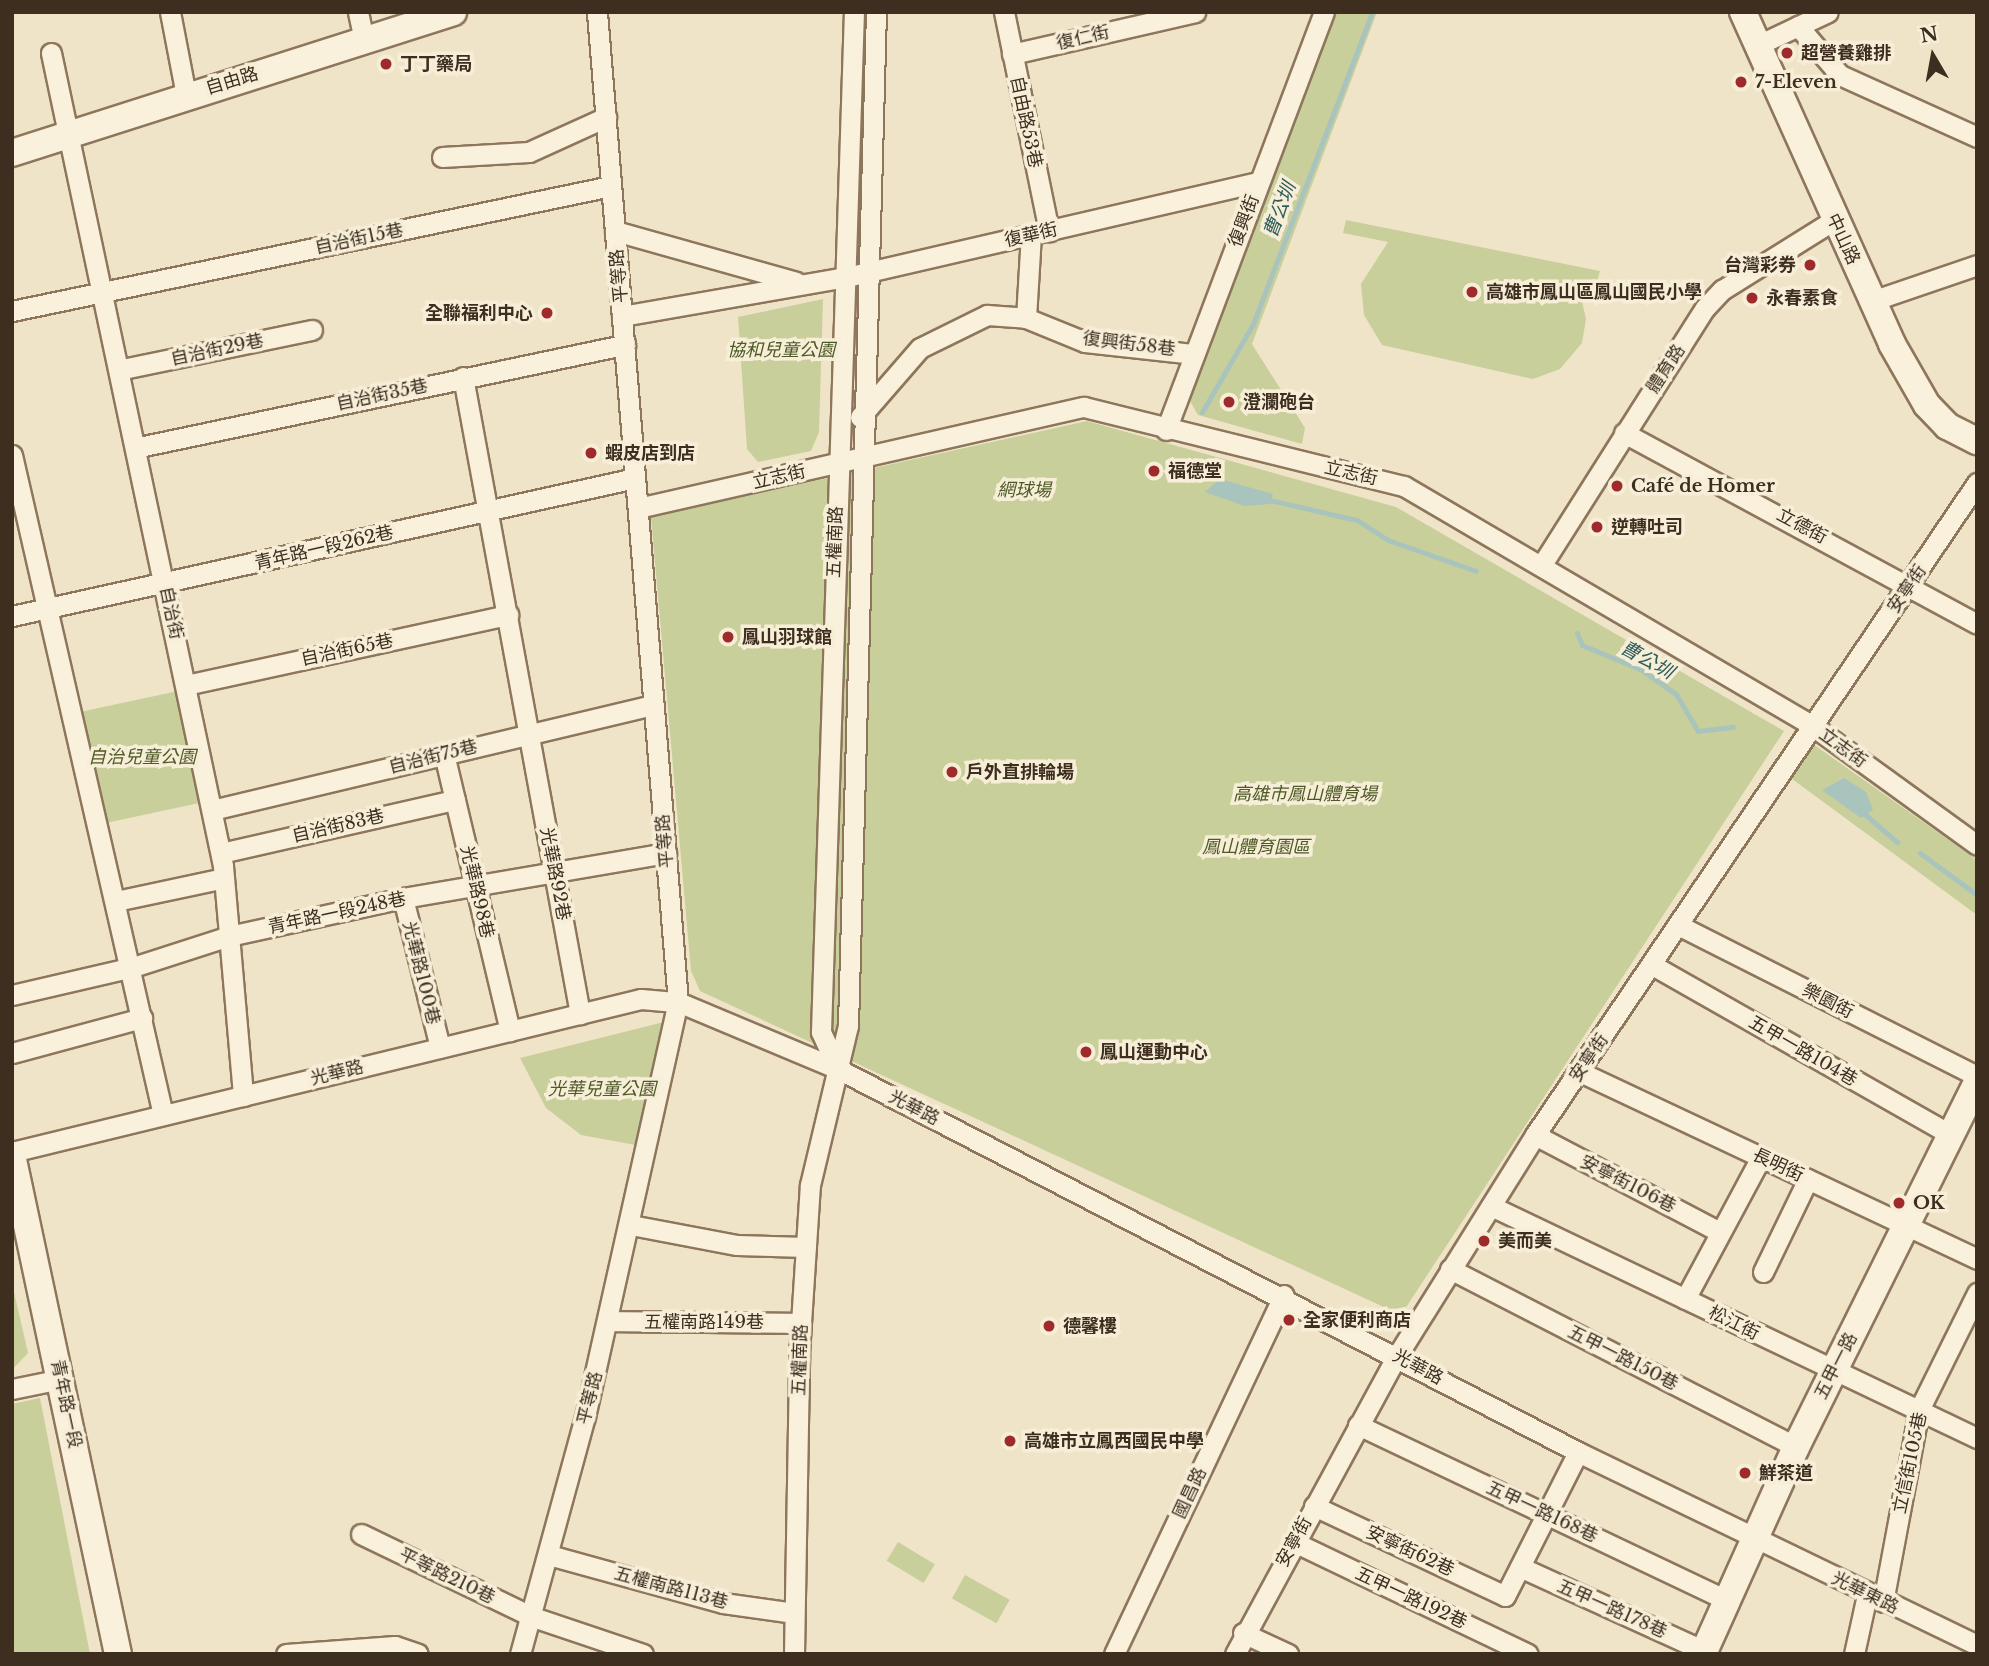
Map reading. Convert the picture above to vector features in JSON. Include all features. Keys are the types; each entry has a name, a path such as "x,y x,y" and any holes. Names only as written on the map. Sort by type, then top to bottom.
{"street":[{"path":"170,12 186,95"},
{"path":"358,12 365,40"},
{"name":"自由路","path":"12,153 186,95 453,12"},
{"name":"平等路","path":"520,1654 533,1617 608,1321 678,1002 597,12"},
{"name":"五權南路","path":"794,1654 801,1323 810,1185 848,1026 860,458 855,275 854,12"},
{"name":"五權南路","path":"838,1069 821,1032 837,464 876,12"},
{"name":"自由路53巷","path":"1004,12 1040,233 1026,318"},
{"name":"復仁街","path":"1012,54 1195,12"},
{"name":"復興街","path":"1166,430 1324,12"},
{"name":"中山路","path":"1743,12 1834,220 1872,301 1927,405 1947,426 1977,441"},
{"path":"1758,46 1828,12"},
{"path":"1798,26 1840,75 1977,137"},
{"name":"自治街","path":"51,53 123,369 220,853 243,1096"},
{"path":"442,158 529,152 606,117"},
{"name":"復華街","path":"622,316 855,275 1258,182"},
{"name":"自治街15巷","path":"12,311 611,186"},
{"name":"體育路","path":"1543,563 1625,433 1723,290 1834,220"},
{"name":"復華街","path":"615,231 803,284"},
{"path":"1872,301 1977,265"},
{"name":"復興街58巷","path":"860,417 929,342 987,316 1026,318 1085,342 1194,354"},
{"name":"自治街29巷","path":"123,369 312,331"},
{"name":"自治街35巷","path":"139,447 625,345"},
{"name":"光華路92巷","path":"463,377 492,509 526,734 555,867 580,1014"},
{"name":"立志街","path":"638,508 1083,407 1166,430 1405,486 1543,563 1810,724 1977,845"},
{"name":"立德街","path":"1625,433 1911,584 1977,624"},
{"path":"12,455 133,968 163,1115"},
{"name":"青年路一段262巷","path":"12,616 635,478"},
{"name":"安寧街","path":"1234,1654 1243,1633 1397,1356 1535,1135 1654,966 1810,724 1911,584 1977,483"},
{"name":"自治街65巷","path":"186,685 508,615"},
{"name":"自治街75巷","path":"212,810 654,705"},
{"name":"光華路98巷","path":"444,754 510,1031"},
{"name":"自治街83巷","path":"220,853 455,800"},
{"name":"青年路一段248巷","path":"12,995 133,968 229,936 403,898 555,867 666,853"},
{"path":"116,901 224,878"},
{"name":"光華路100巷","path":"403,898 440,1048"},
{"name":"樂園街","path":"1680,926 1977,1076"},
{"name":"五甲一路104巷","path":"1654,966 1952,1135"},
{"name":"光華路","path":"12,1153 641,999 678,1002 838,1069 1284,1295 1578,1452 1753,1538"},
{"path":"12,1053 142,1018"},
{"name":"長明街","path":"1580,1072 1977,1259"},
{"name":"五甲一路","path":"1703,1652 1753,1538 1833,1370 1977,1083"},
{"name":"安寧街106巷","path":"1535,1135 1720,1232"},
{"name":"青年路一段","path":"12,1153 118,1654"},
{"path":"1685,1299 1761,1157"},
{"path":"1763,1272 1808,1179"},
{"name":"松江街","path":"1491,1206 1977,1438"},
{"path":"631,1225 737,1245 806,1247"},
{"name":"五甲一路150巷","path":"1450,1269 1796,1447"},
{"name":"立信街105巷","path":"1854,1654 1875,1598 1919,1410 1977,1293"},
{"name":"國昌路","path":"1115,1653 1284,1295"},
{"name":"五權南路149巷","path":"608,1321 801,1323"},
{"path":"12,1389 61,1379"},
{"name":"五甲一路168巷","path":"1358,1425 1727,1600"},
{"path":"1520,1567 1549,1515 1578,1452"},
{"name":"安寧街62巷","path":"1314,1506 1505,1596 1520,1567"},
{"name":"平等路210巷","path":"361,1535 533,1617 643,1654"},
{"name":"光華東路","path":"1753,1538 1977,1645"},
{"name":"五甲一路192巷","path":"1294,1542 1528,1654"},
{"name":"五權南路113巷","path":"549,1555 723,1603 794,1614"},
{"name":"五甲一路178巷","path":"1520,1567 1703,1652"},
{"path":"1243,1633 1288,1654"},
{"path":"295,1653 395,1646 418,1654"}],"green space":[{"path":"1331,12 1377,12 1252,344 1305,428 1302,444 1198,415 1190,401"},
{"path":"1346,220 1600,271 1596,285 1570,281 1579,288 1586,319 1582,343 1560,369 1533,379 1382,345 1364,315 1361,284 1388,242 1343,233"},
{"name":"協和兒童公園","path":"823,299 819,432 811,451 758,462 747,449 738,317"},
{"name":"鳳山體育園區","path":"1087,421 1396,507 1784,731 1401,1315 700,991 691,971 651,517"},
{"name":"自治兒童公園","path":"178,691 202,803 106,823 82,711"},
{"path":"1813,744 1977,860 1977,915 1788,776"},
{"name":"光華兒童公園","path":"664,1022 641,1146 581,1135 546,1108 520,1058"},
{"path":"12,1283 28,1353 12,1370"},
{"path":"40,1398 90,1654 12,1654 12,1404"},
{"path":"898,1542 935,1564 924,1583 887,1561"},
{"path":"965,1575 1010,1600 997,1623 952,1599"}],"water":[{"path":"1220,479 1273,494 1270,504 1244,506 1205,492"},
{"path":"1844,778 1866,792 1873,810 1861,818 1822,790"}],"waterway":[{"name":"曹公圳","path":"1202,412 1253,324 1372,12"},
{"name":"曹公圳","path":"1265,499 1357,520 1388,540 1476,571"},
{"name":"曹公圳","path":"1577,633 1582,645 1640,669 1676,694 1698,731 1733,727"},
{"name":"曹公圳","path":"1861,811 1897,842"},
{"name":"曹公圳","path":"1920,853 1977,895"}],"place":[{"name":"超營養雞排","path":"1787,53"},
{"name":"丁丁藥局","path":"386,64"},
{"name":"7-Eleven","path":"1741,82"},
{"name":"台灣彩券","path":"1810,265"},
{"name":"高雄市鳳山區鳳山國民小學","path":"1472,292"},
{"name":"永春素食","path":"1752,298"},
{"name":"全聯福利中心","path":"547,313"},
{"name":"澄瀾砲台","path":"1229,402"},
{"name":"蝦皮店到店","path":"591,453"},
{"name":"福德堂","path":"1154,471"},
{"name":"Café de Homer","path":"1617,486"},
{"name":"逆轉吐司","path":"1597,527"},
{"name":"鳳山羽球館","path":"728,637"},
{"name":"戶外直排輪場","path":"952,772"},
{"name":"鳳山運動中心","path":"1086,1052"},
{"name":"OK","path":"1899,1203"},
{"name":"美而美","path":"1484,1241"},
{"name":"全家便利商店","path":"1289,1320"},
{"name":"德馨樓","path":"1049,1326"},
{"name":"高雄市立鳳西國民中學","path":"1010,1441"},
{"name":"鮮茶道","path":"1745,1473"}],"park label":[{"name":"網球場","path":"1024,490"},
{"name":"高雄市鳳山體育場","path":"1305,794"}]}
